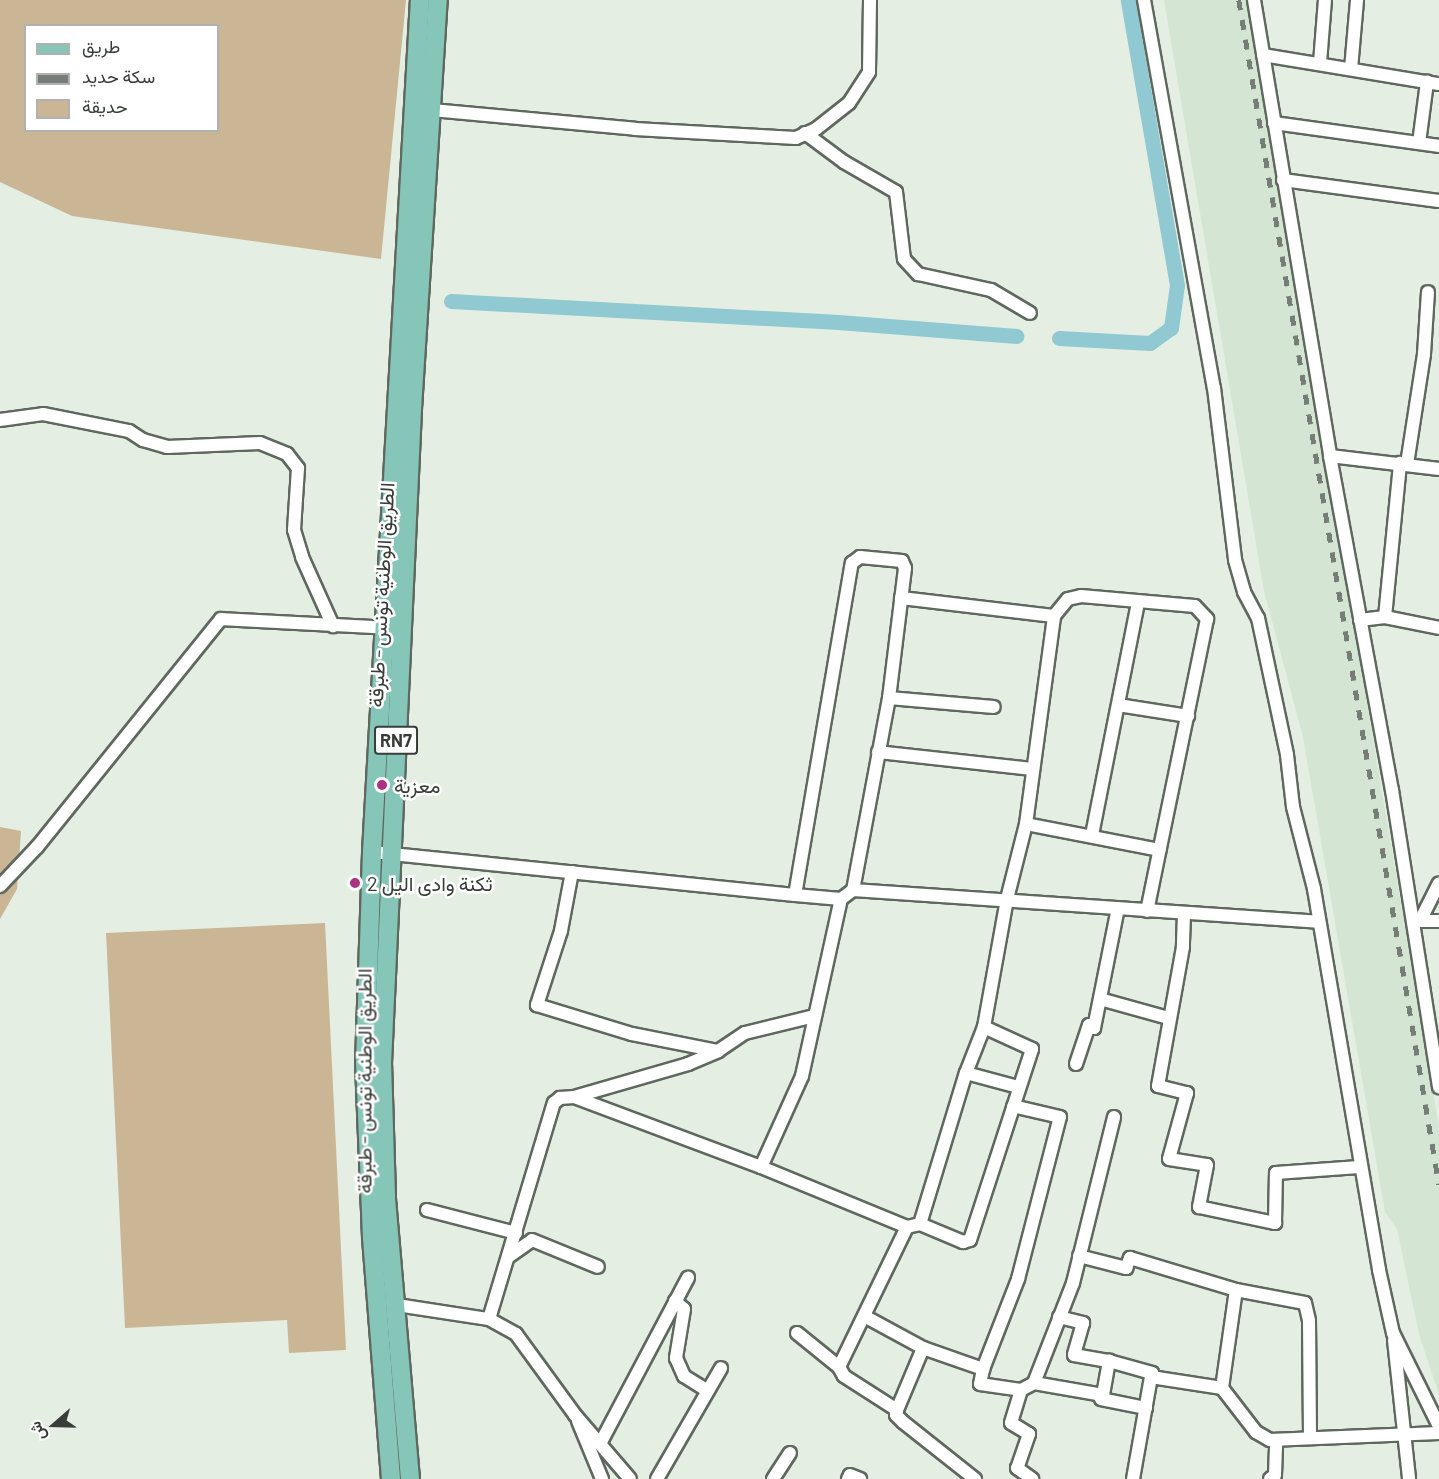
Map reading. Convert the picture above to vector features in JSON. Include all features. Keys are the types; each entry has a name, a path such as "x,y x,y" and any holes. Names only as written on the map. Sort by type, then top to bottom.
{"main road":[{"name":"الطريق الوطنية تونس - طبرقة","path":"395,628 420,0"},
{"name":"الطريق الوطنية تونس - طبرقة","path":"392,1479 367,1143 365,1064 438,0"},
{"name":"الطريق الوطنية تونس - طبرقة","path":"381,853 382,1064 386,1197 397,1305 410,1479"}],"street":[{"path":"432,110 635,129 796,138 849,103 869,72 870,0"},
{"path":"1144,0 1214,388 1235,560 1244,592 1258,618 1318,922 1359,1167 1393,1333 1409,1479"},
{"path":"1254,0 1330,456 1416,921 1439,1088"},
{"path":"1320,63 1325,0"},
{"path":"1351,69 1357,0"},
{"path":"1263,55 1433,83 1419,143"},
{"path":"1274,123 1439,146"},
{"path":"806,133 844,162 896,192 904,259 918,273 991,290 1030,313"},
{"path":"1283,180 1439,201"},
{"path":"1385,617 1404,464 1424,354 1428,292"},
{"path":"0,420 43,414 129,431 143,440 167,447 260,443 287,454 298,468 293,515 297,539 333,626"},
{"path":"1330,456 1439,469"},
{"path":"795,895 854,560 860,557 902,561 905,568 889,698 853,890"},
{"path":"920,1224 966,1073 984,1027 1007,899 1026,825 1054,616 1068,599 1080,596 1195,606 1207,619 1147,911"},
{"path":"902,598 1054,616"},
{"path":"1092,836 1138,602"},
{"path":"1360,620 1385,617 1439,628"},
{"path":"0,886 37,847 221,619 395,628"},
{"path":"889,698 994,707"},
{"path":"1118,705 1188,716"},
{"path":"878,752 1033,769"},
{"path":"1026,825 1160,850"},
{"path":"381,853 841,899"},
{"path":"572,872 561,931 537,1005 632,1034 718,1051"},
{"path":"1416,921 1439,883"},
{"path":"761,1167 802,1076 841,899 853,890 1318,922"},
{"path":"1076,1064 1089,1025 1094,1028 1118,908"},
{"path":"1184,914 1183,946 1168,1018 1158,1086 1187,1093 1169,1159 1207,1165 1199,1207 1275,1223 1276,1173 1359,1167"},
{"path":"1416,921 1439,921"},
{"path":"1100,999 1168,1018"},
{"path":"489,1318 554,1103 560,1098 574,1097 718,1051 745,1033 815,1016"},
{"path":"574,1097 761,1167 906,1227 920,1224 963,1242 970,1240 1032,1049 984,1027"},
{"path":"966,1073 1018,1087"},
{"path":"1013,1106 1060,1117 1018,1279 983,1369 980,1384 1021,1390 1034,1383 1103,1395"},
{"path":"1034,1383 1079,1256 1114,1117"},
{"path":"427,1210 516,1233"},
{"path":"839,1367 866,1317 906,1227"},
{"path":"508,1257 532,1240 598,1267"},
{"path":"1079,1256 1126,1269 1130,1258 1236,1290 1305,1303 1309,1312 1310,1438"},
{"path":"601,1442 688,1278"},
{"path":"1222,1388 1236,1290"},
{"path":"675,1301 684,1309 676,1358 684,1376 708,1391"},
{"path":"397,1305 489,1318 516,1334 575,1415 601,1442 630,1479"},
{"path":"866,1317 923,1348 983,1369"},
{"path":"1059,1317 1083,1323 1074,1355 1109,1361 1152,1373 1133,1479"},
{"path":"796,1333 839,1367 844,1377 897,1410"},
{"path":"1393,1333 1439,1426"},
{"path":"923,1348 896,1415 975,1475 975,1479"},
{"path":"1109,1361 1101,1399 1146,1408"},
{"path":"657,1479 721,1368"},
{"path":"1151,1377 1222,1388 1256,1432 1276,1440 1439,1433"},
{"path":"1021,1390 1011,1423 1029,1434 1017,1468 1032,1479"},
{"path":"575,1415 602,1479"},
{"path":"1270,1479 1275,1475 1276,1440"},
{"path":"773,1479 790,1453"},
{"path":"848,1479 850,1475 860,1479"}],"shaded area":[{"path":"1164,0 1247,0 1439,1127 1439,1395 1419,1334 1397,1229 1385,1212 1303,737 1264,591"}],"green space":[{"path":"0,0 406,0 381,259 72,216 0,182"},
{"path":"0,827 21,831 17,889 0,919"},
{"path":"325,923 346,1350 289,1353 287,1320 125,1328 106,933"}],"waterway":[{"path":"1059,338 1150,343 1171,328 1177,285 1128,0"},
{"path":"451,301 838,322 1016,336"}],"railway":[{"path":"1239,0 1439,1184"}],"place":[{"name":"معزية","path":"382,785"},
{"name":"ثكنة وادى اليل 2","path":"355,883"}]}
